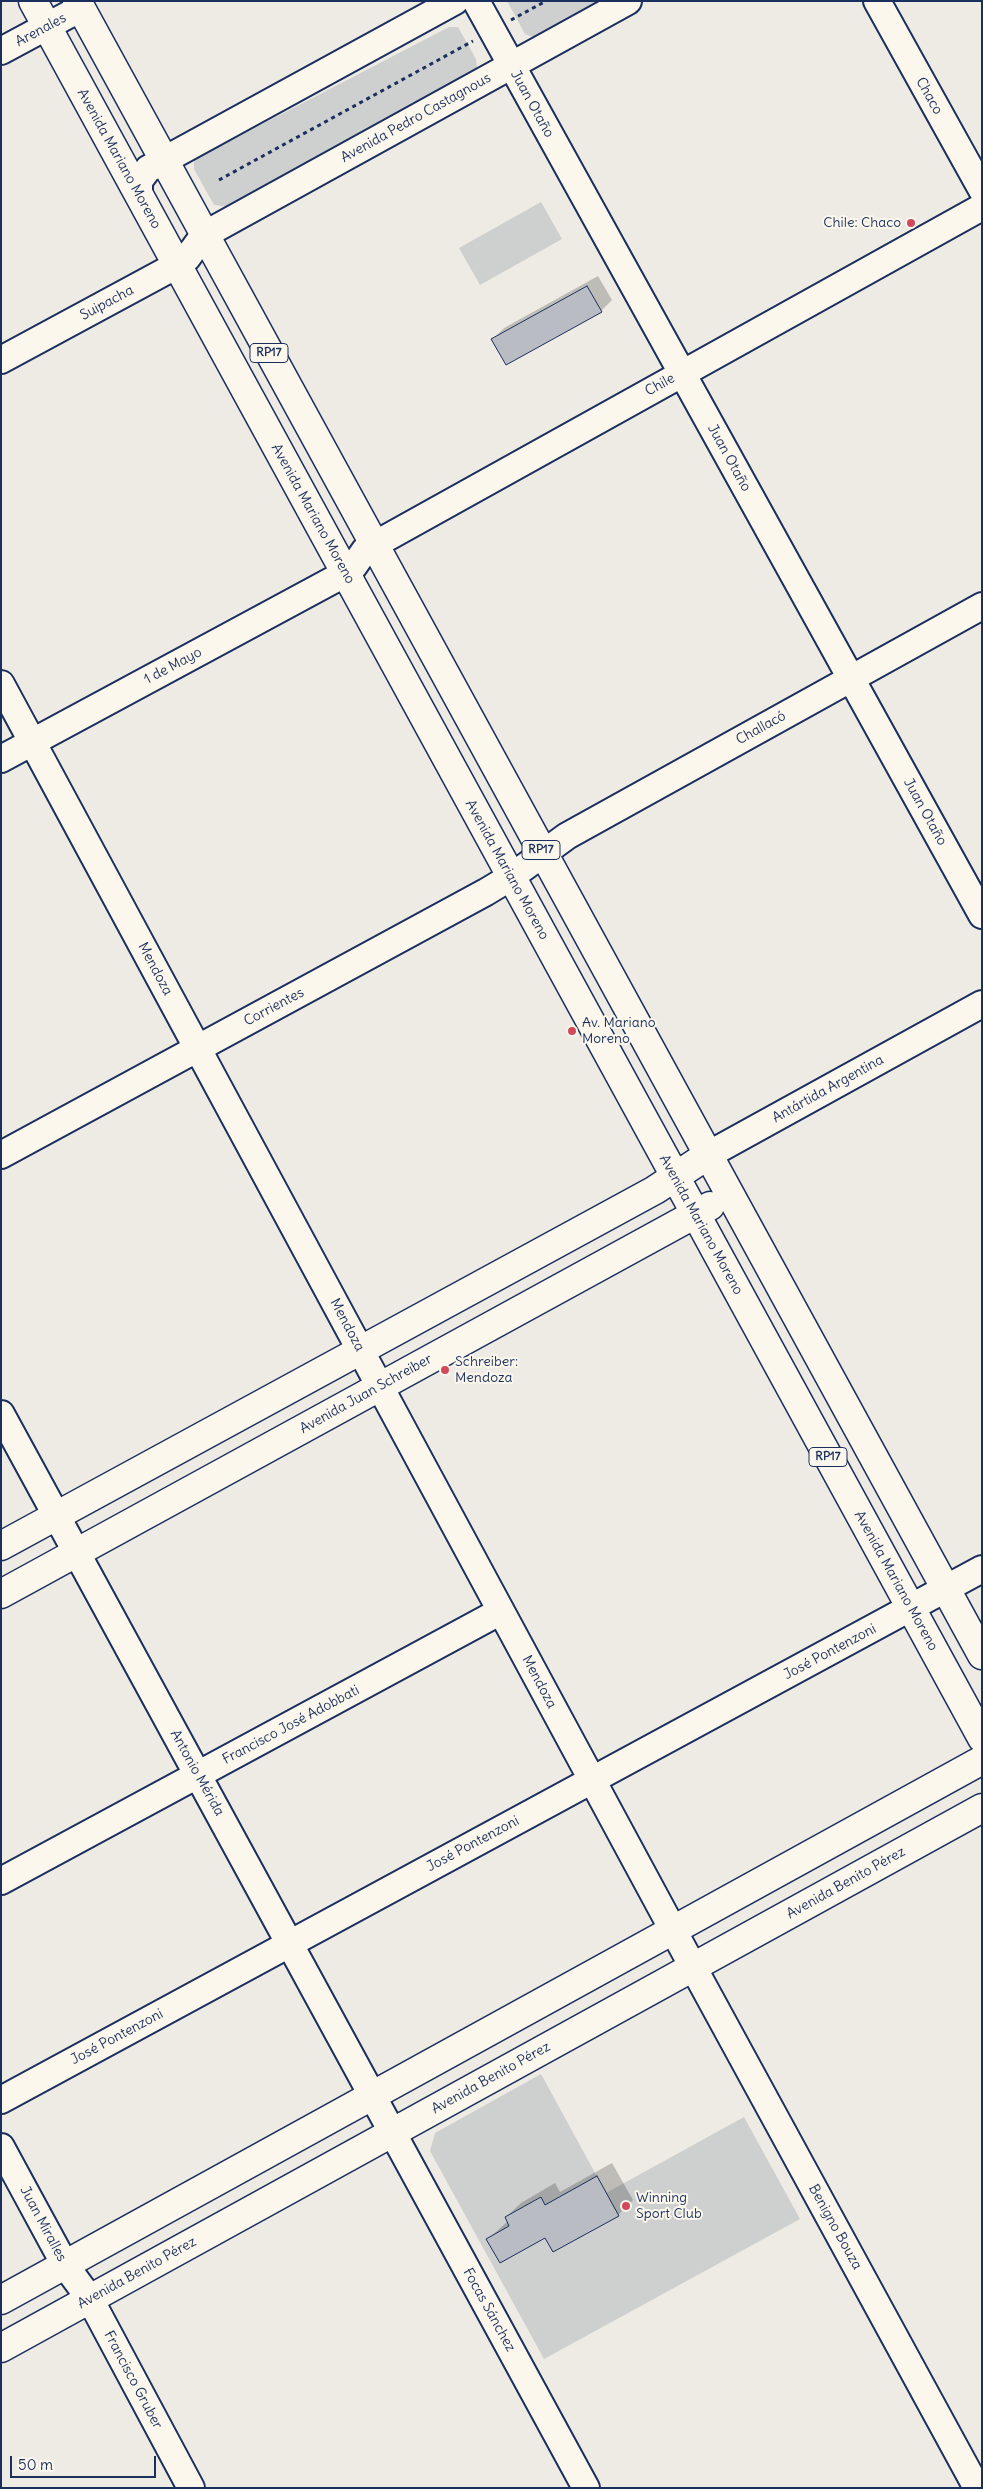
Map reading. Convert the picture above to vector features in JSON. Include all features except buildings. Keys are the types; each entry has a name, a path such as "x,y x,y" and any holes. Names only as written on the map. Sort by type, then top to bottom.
{"main road":[{"name":"Avenida Mariano Moreno","path":"33,1 982,1738"},
{"name":"RP17","path":"79,5 982,1655"},
{"name":"Antártida Argentina","path":"675,1176 708,1155"},
{"path":"1,1546 655,1190 675,1176"},
{"name":"Avenida Juan Schreiber","path":"1,1594 730,1195"},
{"path":"1,2300 982,1760"},
{"name":"Avenida Benito Pérez","path":"1,2348 982,1808"}],"street":[{"path":"139,196 138,185 141,176 164,160 455,1"},
{"name":"Juan Otaño","path":"476,1 982,915"},
{"name":"Avenida Pedro Castagnous","path":"204,235 628,1"},
{"name":"Chaco","path":"877,1 982,190"},
{"name":"Arenales","path":"1,51 47,26 79,5"},
{"name":"Chile","path":"346,573 354,566 362,553 374,544 982,207"},
{"name":"Suipacha","path":"1,360 177,265 187,258 204,235"},
{"name":"1 de Mayo","path":"1,759 346,573"},
{"name":"Challacó","path":"543,853 567,836 982,606"},
{"name":"Mendoza","path":"1,684 693,1967"},
{"name":"Corrientes","path":"1,1155 511,877 543,853"},
{"name":"Antártida Argentina","path":"708,1155 982,1004"},
{"name":"Antonio Mérida","path":"1,1414 392,2132"},
{"name":"José Pontenzoni","path":"1,2100 982,1570"},
{"name":"Francisco José Adobbati","path":"1,1881 501,1611"},
{"name":"Benigno Bouza","path":"693,1967 977,2488"},
{"name":"Focas Sánchez","path":"392,2132 586,2488"},
{"name":"Juan Miralles","path":"1,2147 65,2265 90,2299"},
{"name":"Francisco Gruber","path":"90,2299 191,2488"}],"path":[{"path":"219,180 546,1"}],"shaded area":[{"path":"507,1 605,1 541,37 533,37 525,34"},
{"path":"449,27 458,27 476,59 477,67 471,73 229,207 214,205 194,169 194,161"},
{"path":"541,202 562,239 480,285 459,248"},
{"name":"Winning Sport Club","path":"541,2074 606,2193 744,2117 800,2219 544,2359 430,2151 435,2133"}],"place":[{"name":"Chile: Chaco","path":"911,223"},
{"name":"Av. Mariano Moreno","path":"572,1031"},
{"name":"Schreiber: Mendoza","path":"445,1370"},
{"name":"Winning Sport Club","path":"626,2206"}]}
